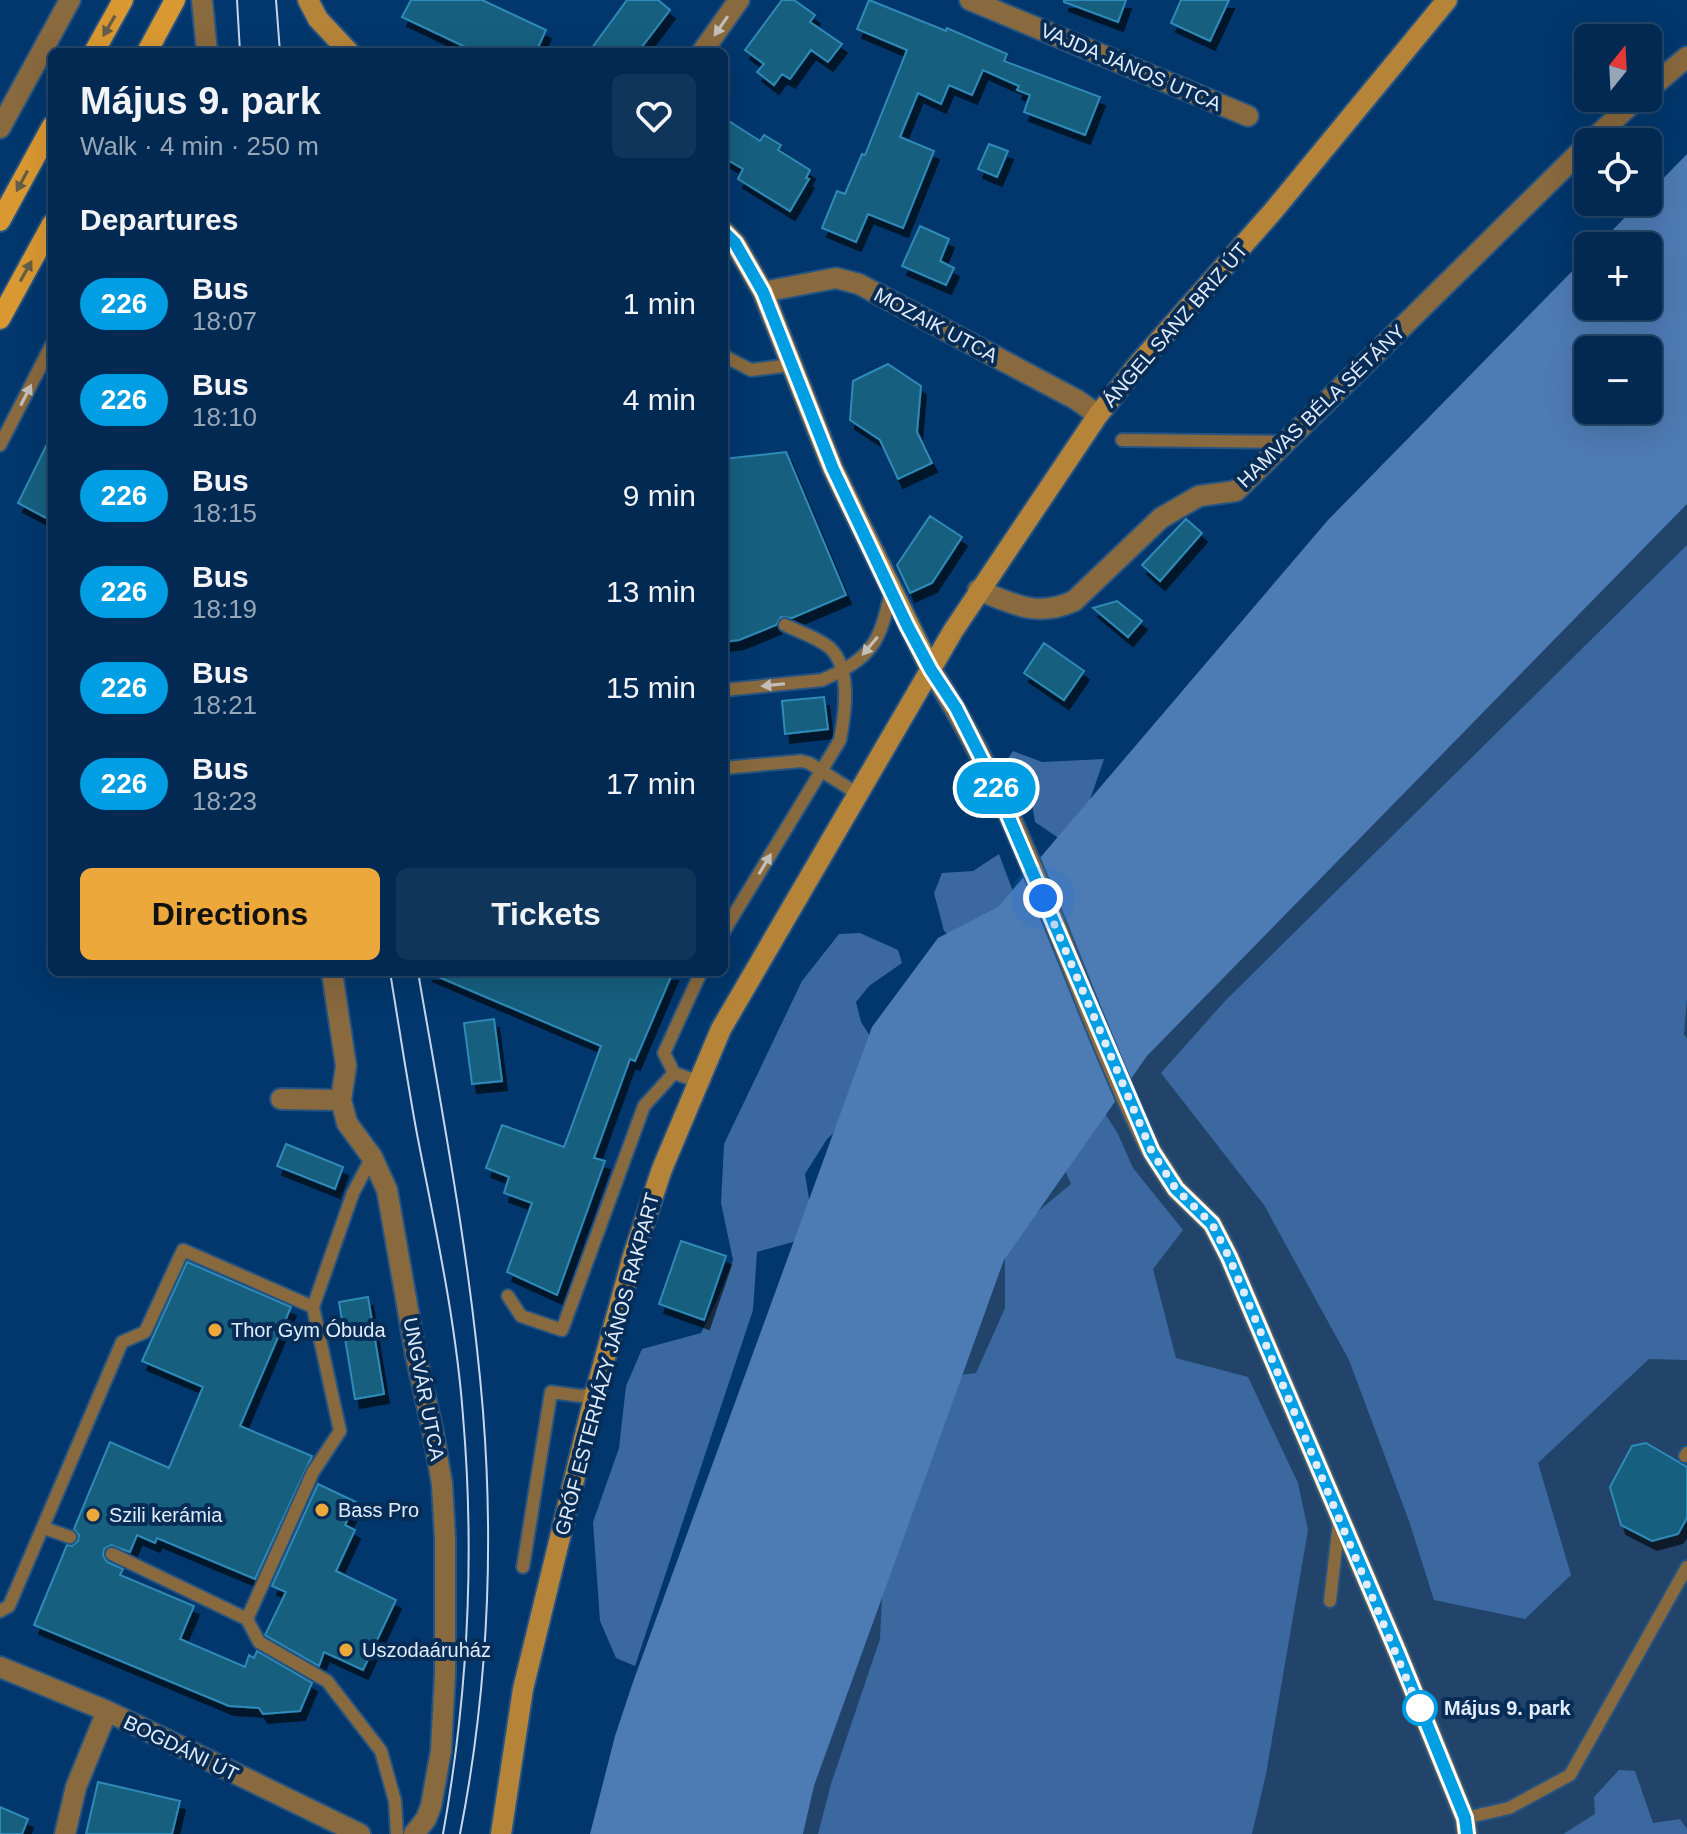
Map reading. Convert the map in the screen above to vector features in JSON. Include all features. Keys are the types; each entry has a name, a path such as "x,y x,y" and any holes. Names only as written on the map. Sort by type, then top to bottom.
{"main road":[{"path":"96,48 123,0"},
{"path":"149,48 175,0"},
{"path":"308,0 318,19 345,48"},
{"name":"ÁNGEL SANZ BRIZ ÚT","path":"931,670 978,590 1098,415 1134,369 1274,210 1447,0"},
{"path":"0,221 48,133"},
{"path":"0,319 48,231"},
{"path":"728,241 763,292 833,469 931,670"},
{"name":"GRÓF ESTERHÁZY JÁNOS RAKPART","path":"501,1834 523,1689 595,1394 633,1256 662,1169 697,1081 740,993 931,670"}],"street":[{"path":"0,128 70,0"},
{"path":"202,0 207,48"},
{"path":"705,48 739,0"},
{"name":"VAJDA JÁNOS UTCA","path":"970,0 1248,116"},
{"path":"1662,78 1687,57"},
{"name":"HAMVAS BÉLA SÉTÁNY","path":"1605,128 1623,112"},
{"name":"HAMVAS BÉLA SÉTÁNY","path":"978,590 1039,611 1058,608 1074,601 1161,518 1199,496 1236,491 1574,158"},
{"name":"MOZAIK UTCA","path":"763,292 836,278 859,284 1077,400 1098,415"},
{"path":"931,670 956,708 995,785 1138,1125 1168,1179 1217,1231 1340,1515 1466,1826"},
{"name":"UNGVÁR UTCA","path":"333,976 346,1066 341,1100 347,1123 372,1157 387,1190 442,1484 445,1674 441,1751 434,1790 420,1827"},
{"path":"281,1099 341,1100"},
{"name":"BOGDÁNI ÚT","path":"0,1667 107,1711 360,1834"},
{"path":"65,1834 76,1787 107,1711"}],"lane":[{"path":"0,445 48,352"},
{"path":"728,358 751,370 792,365"},
{"path":"1122,440 1286,442"},
{"path":"728,690 822,680 842,669 871,649 883,629 891,591"},
{"path":"728,924 840,740 844,718 842,669 828,647 785,625"},
{"path":"728,768 801,761 858,794"},
{"path":"697,1081 674,1073 664,1053 698,978"},
{"path":"508,1296 521,1316 562,1330 644,1106 674,1073"},
{"path":"247,1619 313,1472 340,1431 313,1307 353,1193 372,1157"},
{"path":"0,1611 9,1606 122,1342 145,1332 183,1250 313,1307"},
{"path":"523,1567 551,1392 581,1396 595,1394"},
{"path":"1330,1601 1340,1515"},
{"path":"44,1528 70,1537"},
{"path":"112,1554 247,1619 259,1642 327,1681 381,1751 395,1801 397,1834"},
{"path":"1466,1826 1509,1808 1570,1775 1687,1567"}],"shaded area":[{"path":"1687,154 1687,504 1147,1056 1004,1260 814,1786 803,1834 590,1834 615,1736 633,1682 872,1027 938,938 998,907 1328,520 1574,269 1574,320 1662,320 1662,232 1611,232 1626,216 1662,216 1662,180"},
{"path":"1687,504 1687,1834 803,1834 814,1786 1004,1260 1147,1056"},
{"path":"1687,545 1687,998 1684,1034 1687,1039 1687,1360 1649,1359 1538,1463 1571,1575 1525,1619 1434,1600 1409,1521 1349,1360 1264,1205 1161,1073 1225,1001"},
{"path":"1013,751 1042,762 1104,759 1082,823 1060,839 1035,822 1030,793 1011,770 1007,760"},
{"path":"999,854 1017,902 958,943 944,931 934,893 942,873 973,871"},
{"path":"860,933 898,950 902,963 869,986 856,1002 861,1022 884,1058 873,1098 827,1139 805,1174 815,1236 757,1252 753,1310 635,1666 616,1658 600,1621 593,1522 619,1448 626,1386 642,1349 701,1333 733,1260 721,1203 724,1144 802,981 839,934"},
{"path":"1096,1099 1118,1134 1133,1168 1183,1230 1153,1269 1176,1358 1248,1377 1298,1483 1308,1530 1266,1774 1252,1834 818,1834 831,1784 880,1639 885,1531 929,1379 976,1373 1005,1308 1005,1239 1071,1184 1061,1161"},
{"path":"1619,1770 1635,1771 1653,1823 1680,1819 1687,1834 1563,1834 1595,1814 1594,1797"}],"building":[{"path":"411,0 482,0 546,30 538,48 468,48 402,17"},
{"path":"627,0 658,0 670,10 641,48 592,48"},
{"path":"782,0 794,0 815,15 810,22 842,44 828,62 811,50 790,79 782,74 774,85 757,72 764,64 745,50"},
{"path":"869,0 946,31 947,28 1007,54 1004,61 1100,97 1085,135 1024,112 1030,95 1017,90 1019,86 983,70 972,95 949,85 941,104 918,93 900,137 934,151 903,228 868,214 856,242 822,228 837,191 845,194 862,154 865,155 907,50 857,29"},
{"path":"1064,0 1126,0 1118,22"},
{"path":"1181,0 1229,0 1210,41 1171,23"},
{"path":"728,121 760,141 764,135 781,145 778,150 810,170 806,178 809,179 790,211 738,179 743,169 728,160"},
{"path":"989,144 1008,151 997,177 978,169"},
{"path":"920,226 949,239 940,261 954,268 946,285 902,266"},
{"path":"888,364 921,386 917,432 932,463 898,479 880,440 850,420 853,381"},
{"path":"48,442 48,519 18,503"},
{"path":"786,452 846,595 792,618 781,617 776,625 728,641 728,459"},
{"path":"930,516 962,537 932,583 910,593 897,565"},
{"path":"1186,519 1202,533 1160,581 1142,565"},
{"path":"1117,601 1142,621 1128,637 1093,608"},
{"path":"1044,643 1084,671 1064,700 1024,673"},
{"path":"824,697 828,729 785,734 782,701"},
{"path":"436,976 671,976 635,1061 630,1059 594,1158 605,1161 557,1295 507,1272 532,1203 504,1193 509,1177 486,1168 502,1125 564,1147 601,1046"},
{"path":"494,1019 502,1081 472,1084 464,1023"},
{"path":"286,1144 343,1167 335,1189 277,1166"},
{"path":"681,1241 726,1256 704,1320 659,1304"},
{"path":"187,1262 291,1307 240,1426 312,1456 255,1579 157,1538 155,1543 137,1535 130,1552 111,1545 104,1549 103,1555 107,1562 123,1569 120,1575 194,1606 180,1639 245,1667 249,1655 254,1658 257,1651 312,1683 300,1711 263,1714 259,1708 229,1706 34,1625 67,1545 72,1546 78,1541 79,1535 74,1529 110,1442 169,1468 203,1387 142,1361"},
{"path":"368,1297 384,1394 355,1399 339,1302"},
{"path":"1646,1443 1687,1467 1687,1518 1678,1534 1652,1541 1621,1525 1610,1487 1632,1446"},
{"path":"318,1484 356,1502 345,1525 355,1530 336,1571 396,1600 363,1670 324,1652 319,1666 265,1635 286,1592 272,1586"},
{"path":"98,1782 180,1801 172,1834 86,1834"},
{"path":"0,1807 28,1819 22,1834 0,1834"}],"tram line":[{"path":"237,0 240,48"},
{"path":"276,0 280,48"},
{"path":"391,976 450,1310 460,1380 467,1469 467,1626 458,1730 443,1834"},
{"path":"419,976 464,1246 478,1356 486,1464 486,1623 477,1729 460,1834"}],"bus line":[{"name":"226","path":"728,236 763,292 833,469 907,625 956,708 995,785 1138,1125 1161,1169 1217,1231 1398,1653 1465,1818 1467,1834"}],"place":[{"name":"Thor Gym Óbuda","path":"215,1330"},
{"name":"Bass Pro","path":"322,1510"},
{"name":"Szili kerámia","path":"93,1515"},
{"name":"Uszodaáruház","path":"346,1650"},
{"name":"Május 9. park","path":"1420,1708"}],"route":[{"path":"1043,898 1152,1152 1176,1189 1217,1231 1375,1598 1423,1718 1420,1708"}]}
